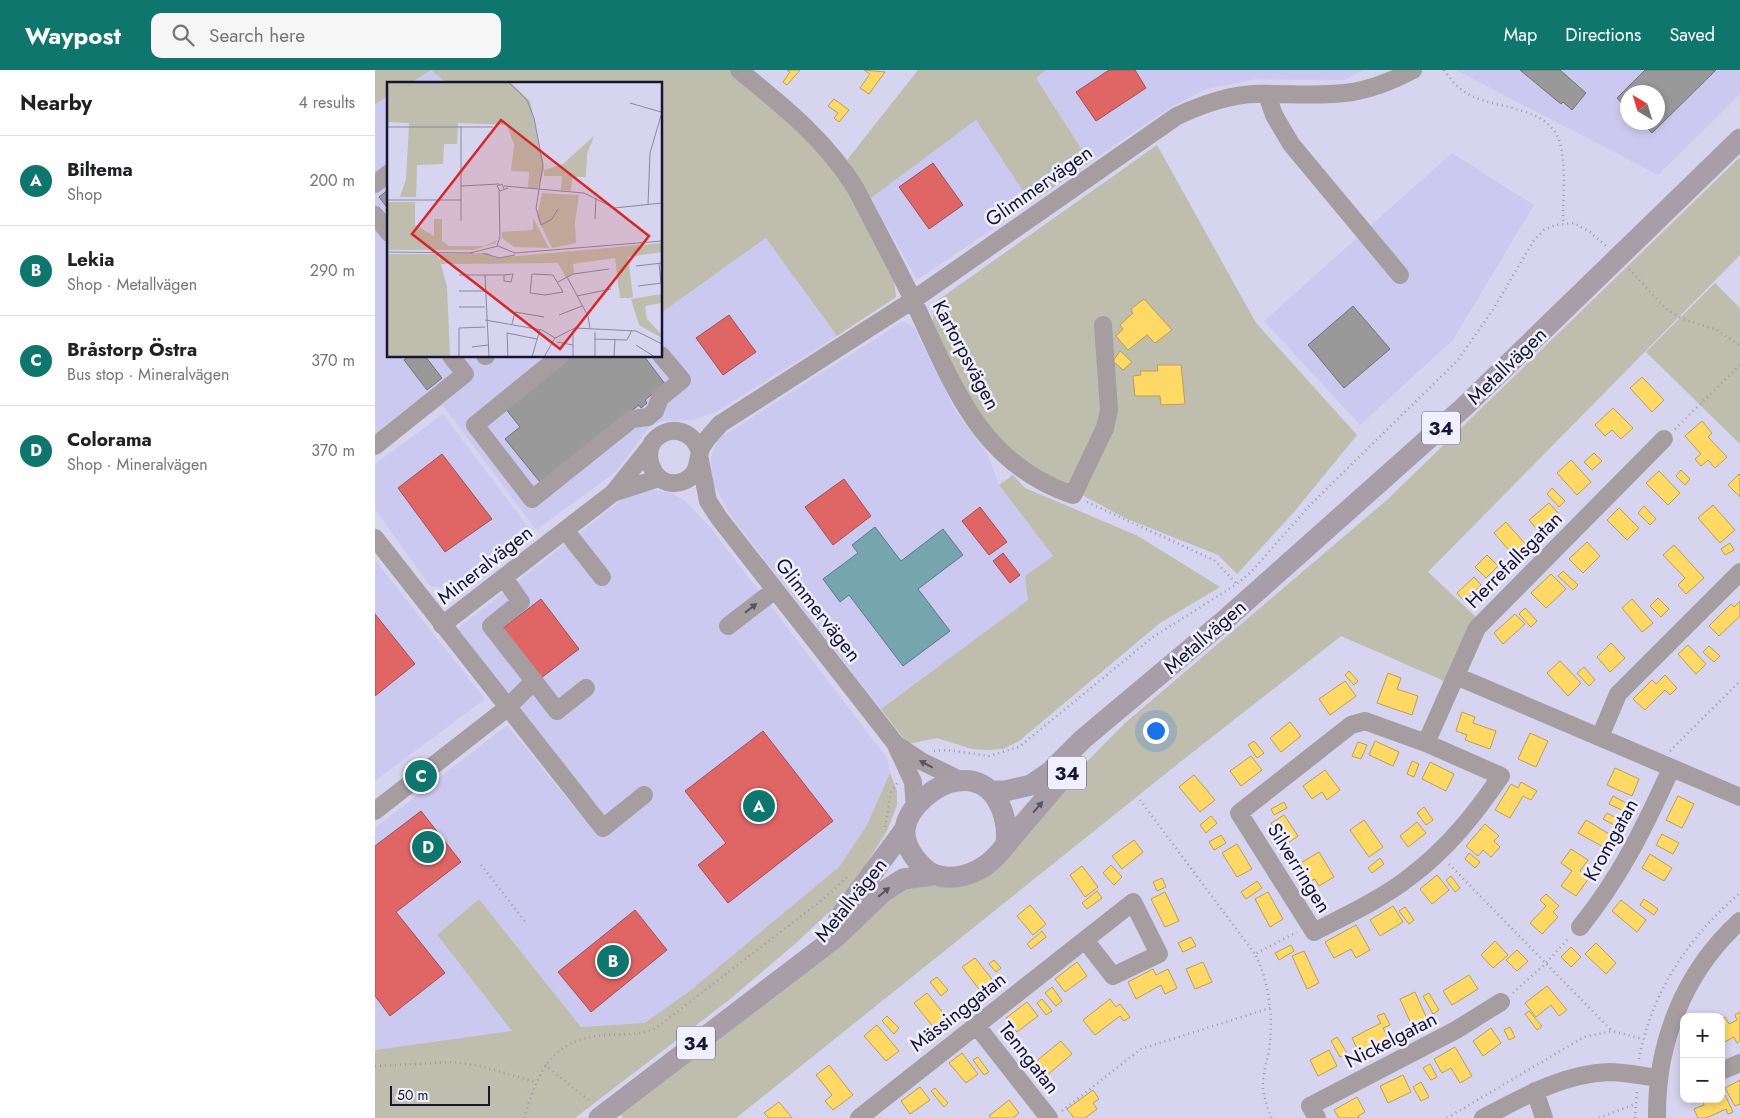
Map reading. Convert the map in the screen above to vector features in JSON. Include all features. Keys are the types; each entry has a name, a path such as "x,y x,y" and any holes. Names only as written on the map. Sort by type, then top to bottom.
{"main road":[{"name":"Metallvägen","path":"990,791 1017,789 1041,779 1083,738 1129,702 1353,508 1464,407 1740,139"},
{"name":"Metallvägen","path":"1006,844 1129,702"},
{"name":"34","path":"905,829 915,808 940,787 960,780 974,783 990,791"},
{"path":"990,791 999,802 1005,816 1006,844"},
{"name":"Metallvägen","path":"793,968 855,900 905,829"},
{"path":"905,829 913,856 933,875"},
{"name":"34","path":"933,875 956,877 972,873 988,863 1006,844"},
{"name":"Metallvägen","path":"598,1112 836,937 883,892 903,879 933,875"}],"street":[{"name":"Kartorpsvägen","path":"739,70 800,121 837,159 856,189 913,300 959,398 984,434 1019,469 1055,489 1073,495"},
{"name":"Glimmervägen","path":"687,434 720,424 913,300 1177,116 1223,100 1253,94 1329,95 1353,92 1377,86 1413,70"},
{"path":"1267,95 1274,115 1291,144 1400,275"},
{"path":"375,184 387,175"},
{"path":"375,215 387,230"},
{"path":"1073,495 1105,428 1109,410 1103,325"},
{"path":"559,358 475,425 532,499 632,419 648,417 655,411 660,398 682,380 663,356"},
{"path":"375,446 465,374 453,358"},
{"path":"648,417 660,434 649,448 651,468 659,478"},
{"name":"Glimmervägen","path":"678,482 690,477 700,456 720,424"},
{"name":"Glimmervägen","path":"660,434 674,430 687,434 696,442 700,456 702,478 709,502"},
{"name":"Herrefallsgatan","path":"1456,676 1477,628 1664,439"},
{"name":"Mineralvägen","path":"644,795 603,828 442,625 613,493 649,448"},
{"name":"Glimmervägen","path":"659,478 678,482 709,502 775,590 915,767 915,808"},
{"name":"Mineralvägen","path":"613,493 659,478"},
{"path":"565,530 602,577"},
{"path":"375,538 442,625"},
{"path":"1600,737 1617,694 1740,572"},
{"path":"503,578 521,602 491,626 557,711 586,688"},
{"path":"728,626 775,590"},
{"path":"1426,743 1456,676 1740,798"},
{"path":"375,812 507,708 534,682"},
{"name":"Silverringen","path":"1365,721 1426,743 1501,776 1475,814 1439,853 1411,877 1376,899 1314,932 1239,813 1351,725 1365,721"},
{"path":"915,767 960,780"},
{"name":"Kromgatan","path":"1580,927 1602,900 1623,868 1665,767"},
{"path":"1657,1118 1659,1078 1671,1023 1691,981 1720,941 1740,921"},
{"name":"Mässinggatan","path":"859,1118 1085,940"},
{"name":"Nickelgatan","path":"1317,1118 1310,1106 1456,1030 1501,1002"},
{"name":"Tenngatan","path":"976,1025 1052,1117"},
{"path":"1725,1069 1740,1063"},
{"path":"1483,1118 1535,1091 1565,1079 1589,1074 1625,1073 1659,1078"},
{"path":"1535,1091 1544,1118"}],"path":[{"path":"1444,70 1453,83 1467,94 1525,112 1553,131 1561,145 1563,224"},
{"path":"881,834 885,827 891,792 899,781 937,750 989,756 1019,747 1153,637 1237,584 1253,570 1310,505 1458,360 1494,308 1534,240 1544,230 1563,224 1574,223 1583,227 1613,252"},
{"path":"1627,266 1666,309 1683,319 1717,330 1740,346"},
{"path":"1664,439 1740,365"},
{"path":"1073,495 1214,560 1237,584"},
{"path":"1665,767 1740,681"},
{"path":"1140,800 1255,954 1265,973 1270,1008 1271,1043 1263,1081 1263,1091 1271,1118"},
{"path":"1439,853 1612,1031"},
{"path":"481,865 527,924"},
{"path":"524,1118 535,1082 545,1065 560,1051 592,1036 647,1032 656,1028 826,897 852,871"},
{"path":"1255,954 1310,925"},
{"path":"1501,1002 1545,964 1580,927"},
{"path":"1052,1117 1141,1049 1270,1008"},
{"path":"1447,1118 1493,1092 1571,1043 1594,1033 1612,1031 1643,1039"},
{"path":"375,1066 453,1062 481,1066 535,1082"},
{"path":"545,1065 598,1112"},
{"path":"1599,1118 1635,1104"}],"shaded area":[{"path":"375,70 431,70 412,82 387,82 387,97 375,104"},
{"path":"431,70 446,82 412,82"},
{"path":"431,70 736,70 840,158 891,253 896,297 837,336 766,238 663,312 663,82 446,82"},
{"path":"918,70 1046,70 1036,78 1090,162 1031,203 976,120 871,198 847,160"},
{"path":"1046,70 1364,70 1345,80 1257,79 1206,89 1171,107 1090,162 1036,77"},
{"path":"1456,70 1740,70 1740,94 1658,175"},
{"path":"387,97 387,358 663,358 663,312 767,238 837,336 718,411 693,420 662,421 649,427 616,472 536,530 443,405 375,452 375,104"},
{"path":"976,120 1031,203 917,280 871,198"},
{"path":"1157,145 1256,323 1357,435 1294,512 1237,574 1218,555 1125,518 1017,460 969,400 933,322 934,303"},
{"path":"1452,153 1534,205 1453,340 1360,425 1264,321"},
{"path":"1740,157 1740,255 1428,572 1478,619 1451,684 1341,636 1179,763 736,1118 624,1118 618,1113 892,893 911,886 956,886 1059,790 1125,723 1388,499"},
{"path":"1715,283 1740,308 1740,444 1646,352"},
{"path":"903,321 914,327 956,412 987,453 999,485 1053,556 1025,576 1028,600 881,709 731,516 713,483 711,457 718,439"},
{"path":"443,414 534,535 460,590 430,586 375,509 375,464"},
{"path":"1013,475 1025,488 1138,536 1220,587 1160,623 1019,741 1003,749 987,750 972,749 937,738 908,744 881,709 1028,600 1025,576 1053,556 999,485"},
{"path":"653,490 671,493 685,501 710,527 887,758 890,773 867,825 839,867 687,993 643,1023 581,1027 479,899 437,936 513,1031 375,1050 375,828 507,725 578,812 591,802 457,629 618,503 632,494"},
{"path":"375,560 485,699 375,781"},
{"path":"890,773 897,791 897,805 887,831 845,897 796,943 729,1000 575,1118 375,1118 375,1050 512,1031 437,935 479,899 581,1027 644,1023 687,993 839,867 867,825"}],"building: Homes":[{"path":"787,70 800,70 787,85 783,82 790,72"},
{"path":"864,70 885,72 869,94 860,88 870,74"},
{"path":"834,99 849,110 839,122 834,118 838,113 828,106"},
{"path":"1144,299 1172,330 1155,343 1147,335 1128,350 1116,336 1123,329 1120,325 1133,313 1131,309"},
{"path":"1120,351 1132,362 1123,370 1113,361"},
{"path":"1157,365 1181,365 1185,404 1161,405 1160,396 1135,396 1133,376 1141,375 1140,371 1158,371"},
{"path":"1642,377 1664,400 1652,412 1630,388"},
{"path":"1613,408 1633,428 1621,439 1612,430 1605,436 1595,425"},
{"path":"1702,421 1712,433 1708,437 1727,457 1715,468 1708,460 1701,466 1695,459 1701,454 1685,436"},
{"path":"1594,453 1602,461 1592,470 1584,462"},
{"path":"1571,460 1591,482 1577,495 1557,473"},
{"path":"1681,470 1690,479 1685,485 1676,476"},
{"path":"1659,471 1680,493 1668,505 1646,483"},
{"path":"1740,475 1740,497 1728,485"},
{"path":"1552,488 1565,501 1559,507 1547,494"},
{"path":"1549,503 1559,514 1539,532 1529,520"},
{"path":"1713,505 1735,530 1720,543 1698,518"},
{"path":"1644,506 1656,519 1650,525 1638,513"},
{"path":"1619,508 1639,528 1627,540 1607,520"},
{"path":"1506,522 1527,546 1515,557 1494,533"},
{"path":"1587,542 1600,556 1583,573 1569,559"},
{"path":"1730,543 1734,550 1725,555 1721,549"},
{"path":"1674,545 1704,578 1686,594 1678,585 1685,578 1663,555"},
{"path":"1487,555 1498,566 1486,578 1475,567"},
{"path":"1563,571 1578,585 1573,590 1558,576"},
{"path":"1551,574 1566,589 1546,608 1531,593"},
{"path":"1474,577 1481,585 1464,601 1457,593"},
{"path":"1658,598 1669,609 1661,617 1650,606"},
{"path":"1632,599 1653,623 1642,632 1622,608"},
{"path":"1740,601 1740,616 1719,636 1709,626 1731,604 1734,607"},
{"path":"1525,608 1537,621 1531,627 1519,614"},
{"path":"1515,614 1525,624 1503,644 1494,633"},
{"path":"1611,643 1625,658 1610,672 1597,657"},
{"path":"1688,645 1706,664 1696,674 1678,654"},
{"path":"1709,646 1720,656 1714,662 1703,652"},
{"path":"1560,661 1581,683 1568,696 1547,673"},
{"path":"1584,667 1595,680 1589,686 1577,673"},
{"path":"1349,671 1358,681 1354,685 1345,675"},
{"path":"1388,673 1401,678 1397,689 1418,696 1412,715 1377,703"},
{"path":"1665,675 1677,688 1670,695 1665,690 1645,710 1633,699 1652,680 1656,684"},
{"path":"1345,681 1356,696 1330,715 1319,699"},
{"path":"1462,712 1475,717 1473,723 1496,731 1490,749 1465,740 1467,735 1456,731"},
{"path":"1290,722 1301,736 1281,752 1270,738"},
{"path":"1530,733 1548,741 1536,767 1518,759"},
{"path":"1254,741 1264,753 1257,758 1248,745"},
{"path":"1375,741 1399,752 1393,766 1369,755"},
{"path":"1358,742 1367,745 1361,759 1352,756"},
{"path":"1251,756 1262,770 1241,786 1230,771"},
{"path":"1412,761 1419,764 1414,777 1407,774"},
{"path":"1430,762 1454,774 1446,791 1422,779"},
{"path":"1615,768 1639,779 1632,796 1607,785"},
{"path":"1325,770 1340,790 1327,800 1322,792 1312,799 1303,786"},
{"path":"1194,775 1215,800 1200,812 1179,787"},
{"path":"1521,782 1537,791 1531,800 1523,796 1510,818 1495,810 1511,784 1518,788"},
{"path":"1613,796 1628,804 1624,811 1609,804"},
{"path":"1678,796 1694,804 1682,828 1666,820"},
{"path":"1284,802 1287,808 1274,815 1271,809"},
{"path":"1424,807 1433,820 1426,825 1417,813"},
{"path":"1607,813 1622,821 1618,827 1603,819"},
{"path":"1284,815 1298,836 1285,845 1271,823"},
{"path":"1211,816 1217,823 1206,833 1200,825"},
{"path":"1364,820 1383,847 1369,857 1350,830"},
{"path":"1586,820 1614,837 1607,849 1578,833"},
{"path":"1417,822 1426,833 1408,847 1400,836"},
{"path":"1485,824 1499,836 1494,841 1500,847 1491,857 1483,850 1478,856 1466,846"},
{"path":"1662,834 1679,843 1673,854 1656,845"},
{"path":"1221,835 1226,843 1214,850 1209,842"},
{"path":"1134,840 1143,852 1122,869 1112,856"},
{"path":"1237,844 1252,869 1237,877 1222,853"},
{"path":"1571,849 1588,860 1580,871 1589,878 1576,896 1561,886 1572,871 1561,863"},
{"path":"1319,852 1334,877 1319,886 1315,879 1306,883 1296,866"},
{"path":"1469,853 1480,862 1475,868 1465,859"},
{"path":"1650,854 1672,868 1664,881 1642,868"},
{"path":"1380,858 1384,864 1372,873 1368,868"},
{"path":"1111,865 1122,877 1114,885 1103,873"},
{"path":"1082,866 1098,887 1085,897 1070,875"},
{"path":"1437,875 1449,890 1432,904 1420,889"},
{"path":"1451,876 1460,888 1455,892 1446,880"},
{"path":"1162,878 1166,887 1157,891 1153,882"},
{"path":"1257,881 1262,888 1246,899 1241,892"},
{"path":"1097,891 1102,898 1087,909 1082,903"},
{"path":"1165,892 1179,921 1165,927 1151,899"},
{"path":"1268,892 1283,919 1270,927 1255,899"},
{"path":"1546,894 1559,906 1553,912 1558,917 1542,934 1530,923 1546,906 1540,900"},
{"path":"1644,899 1658,909 1654,915 1640,905"},
{"path":"1621,900 1646,920 1637,932 1612,911"},
{"path":"1030,905 1046,924 1033,935 1017,916"},
{"path":"1393,906 1403,922 1380,936 1370,920"},
{"path":"1405,907 1414,920 1409,924 1399,911"},
{"path":"1356,925 1370,950 1356,958 1351,949 1334,958 1325,942"},
{"path":"1042,931 1046,937 1031,949 1027,944"},
{"path":"1191,937 1196,946 1183,952 1178,943"},
{"path":"1495,941 1508,955 1493,968 1481,955"},
{"path":"1596,943 1616,963 1606,974 1585,954"},
{"path":"1291,945 1294,951 1279,960 1275,953"},
{"path":"1571,947 1581,957 1571,967 1561,957"},
{"path":"1517,950 1528,961 1517,971 1506,960"},
{"path":"1304,951 1319,983 1307,989 1292,956"},
{"path":"975,958 995,983 982,993 962,967"},
{"path":"994,960 1001,968 996,972 989,964"},
{"path":"1077,962 1087,976 1065,992 1055,979"},
{"path":"1203,962 1212,982 1195,989 1186,969"},
{"path":"1153,969 1156,975 1168,969 1177,988 1165,994 1161,985 1136,999 1128,982"},
{"path":"1469,975 1478,989 1452,1005 1443,991"},
{"path":"937,977 948,990 941,996 930,982"},
{"path":"1547,986 1567,1010 1559,1016 1551,1005 1536,1017 1525,1003"},
{"path":"1052,987 1062,1001 1056,1006 1045,993"},
{"path":"1415,992 1427,1019 1412,1026 1400,999"},
{"path":"927,993 948,1019 935,1029 914,1003"},
{"path":"1429,993 1439,1010 1433,1014 1423,996"},
{"path":"1042,999 1052,1011 1046,1015 1037,1003"},
{"path":"1110,999 1116,1007 1120,1004 1130,1017 1124,1021 1120,1016 1095,1035 1083,1020"},
{"path":"1027,1002 1038,1016 1017,1032 1006,1018"},
{"path":"1529,1011 1542,1026 1537,1030 1525,1014"},
{"path":"1740,1012 1740,1041 1737,1043 1734,1037 1725,1042 1725,1017 1729,1024 1737,1020 1735,1015"},
{"path":"1384,1013 1390,1025 1383,1028 1389,1040 1360,1055 1352,1038 1381,1023 1377,1016"},
{"path":"887,1016 899,1028 894,1034 882,1021"},
{"path":"877,1025 899,1051 886,1061 864,1036"},
{"path":"1510,1027 1515,1037 1509,1040 1504,1030"},
{"path":"1491,1028 1501,1043 1483,1056 1473,1041"},
{"path":"1337,1037 1347,1053 1340,1057 1331,1041"},
{"path":"1061,1041 1072,1054 1045,1077 1034,1063"},
{"path":"1455,1047 1472,1076 1460,1083 1451,1068 1442,1073 1434,1059"},
{"path":"1329,1050 1337,1066 1318,1076 1310,1060"},
{"path":"962,1053 978,1074 966,1083 949,1063"},
{"path":"978,1057 989,1072 984,1075 973,1060"},
{"path":"1430,1064 1437,1077 1431,1080 1423,1068"},
{"path":"829,1065 853,1095 833,1110 825,1101 832,1095 816,1075"},
{"path":"1403,1075 1411,1092 1388,1103 1380,1086"},
{"path":"1740,1080 1740,1104 1735,1106 1725,1088"},
{"path":"1421,1082 1429,1097 1421,1101 1413,1087"},
{"path":"920,1087 930,1100 910,1114 901,1101"},
{"path":"935,1088 948,1103 944,1107 931,1091"},
{"path":"1093,1090 1099,1099 1093,1103 1097,1109 1085,1118 1074,1118 1067,1109"},
{"path":"1725,1095 1733,1112 1728,1114 1726,1109 1706,1118 1698,1118 1694,1109 1704,1105 1703,1103 1725,1103"},
{"path":"1357,1097 1365,1112 1358,1116 1359,1118 1339,1118 1334,1110"},
{"path":"1009,1100 1019,1113 1013,1118 991,1118 989,1116"},
{"path":"779,1102 792,1118 769,1118 764,1113"}],"building: Shops":[{"path":"1109,70 1135,70 1146,88 1096,121 1076,92"},
{"path":"933,163 963,205 929,229 899,187"},
{"path":"729,315 756,352 723,375 696,338"},
{"path":"442,454 492,519 445,552 398,488"},
{"path":"844,479 871,516 833,545 805,507"},
{"path":"980,507 1007,542 989,555 962,521"},
{"path":"1003,553 1020,575 1010,583 993,561"},
{"path":"541,599 579,649 541,678 503,628"},
{"path":"375,614 415,664 375,696"},
{"path":"763,731 833,821 728,903 698,865 726,843 685,791"},
{"path":"421,811 461,862 396,912 445,973 390,1016 375,996 375,846"},
{"path":"635,910 667,950 591,1012 558,972"}],"building: Public":[{"path":"875,527 901,561 943,529 963,555 918,589 950,631 903,666 849,595 840,602 823,579 858,553 852,545"}],"building: Industry":[{"path":"1520,70 1560,70 1586,93 1572,110 1563,102 1561,104"},
{"path":"1645,70 1716,70 1665,120 1665,85 1630,85"},
{"path":"387,191 387,207 379,197"},
{"path":"1353,306 1390,349 1344,388 1308,345"},
{"path":"406,358 427,358 442,378 427,390 404,360"},
{"path":"568,358 646,358 665,384 645,400 647,403 641,408 639,405 540,482 505,439 520,427 505,408"}],"place":[{"name":"Bråstorp Östra","path":"421,776"},
{"name":"Biltema","path":"759,806"},
{"name":"Colorama","path":"428,847"},
{"name":"Lekia","path":"613,961"}]}
